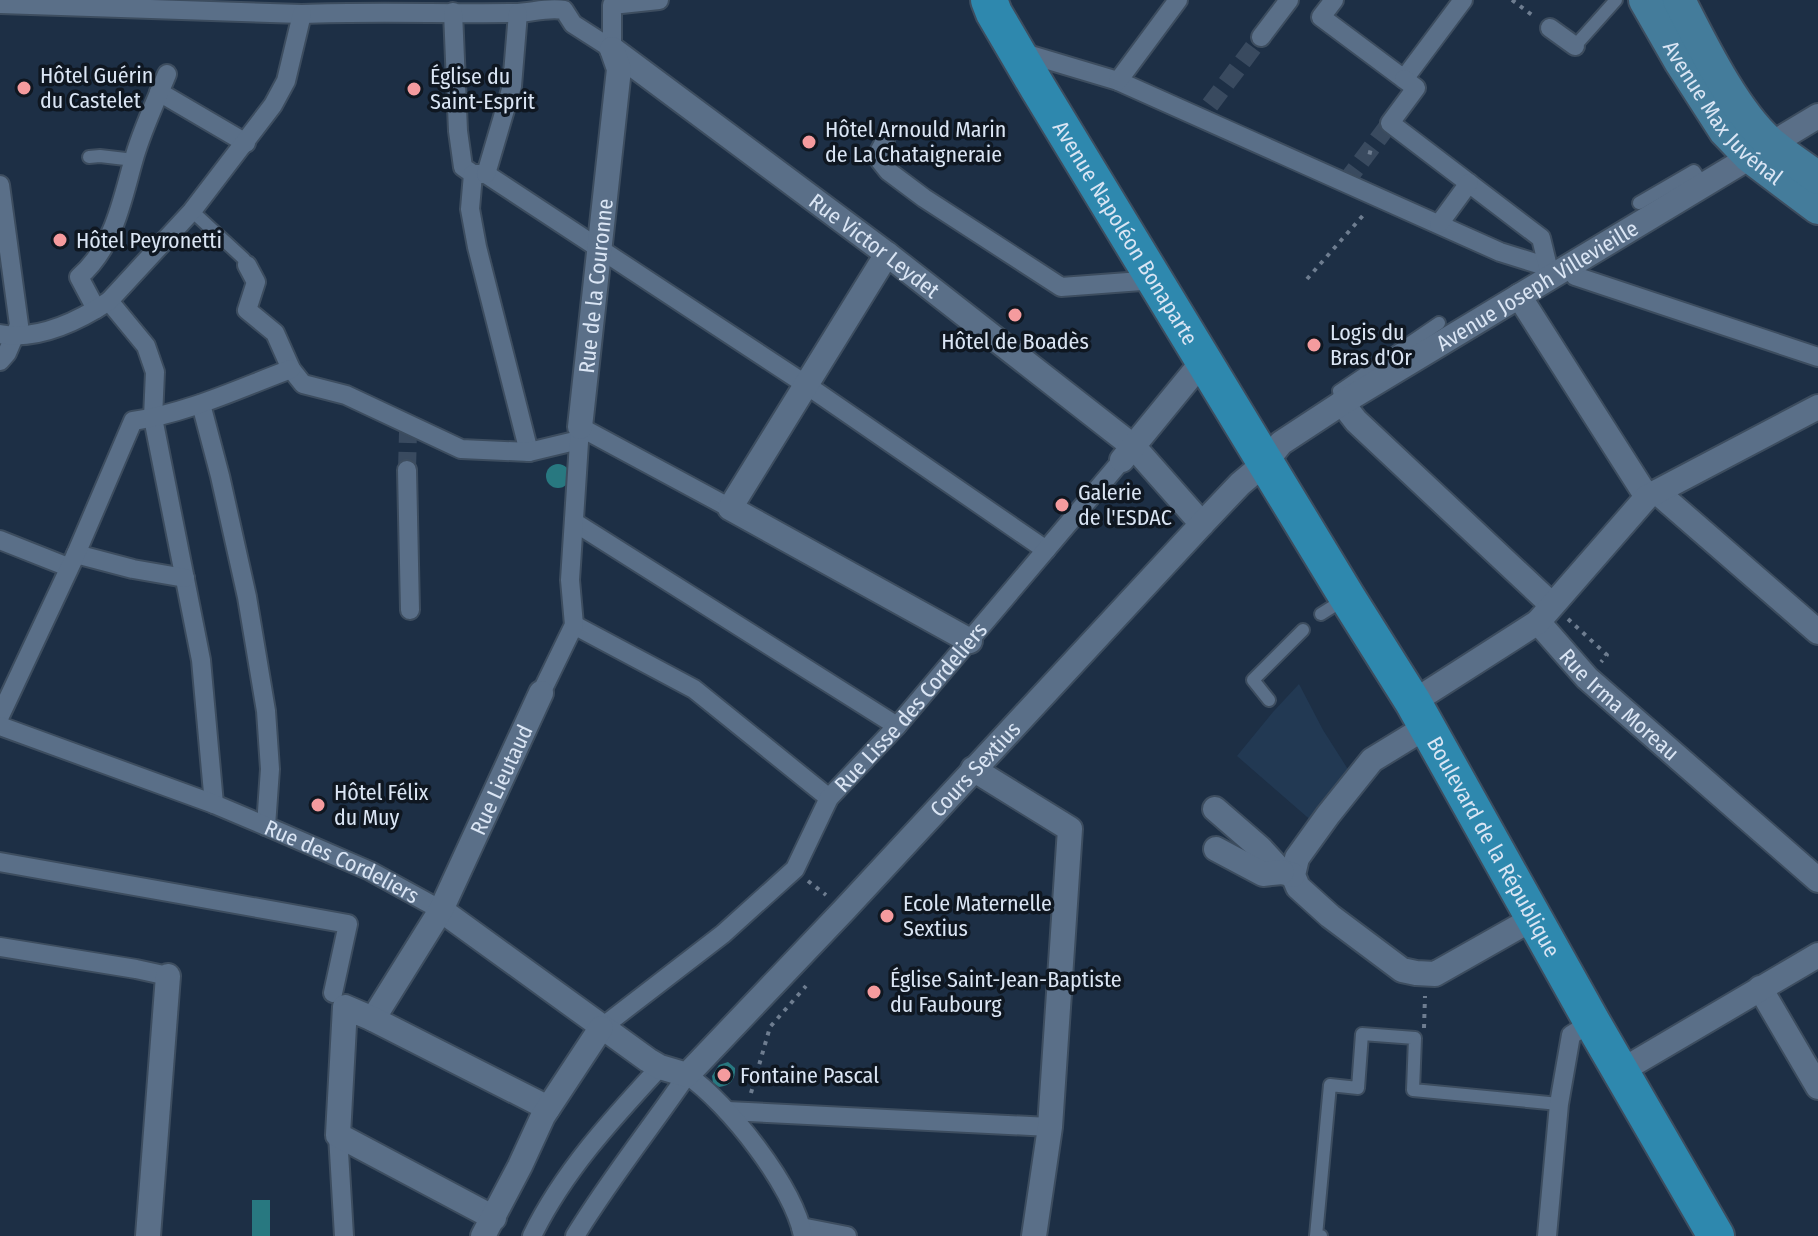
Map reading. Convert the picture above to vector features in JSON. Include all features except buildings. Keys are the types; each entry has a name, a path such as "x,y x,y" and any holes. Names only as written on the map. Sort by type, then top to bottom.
{"main road":[{"name":"Avenue Napoléon Bonaparte","path":"989,0 1017,54 1265,463"},
{"name":"Avenue Max Juvénal","path":"1645,0 1725,131 1818,178"},
{"name":"Avenue Max Juvénal","path":"1679,0 1700,41 1748,118 1760,150 1818,208"},
{"name":"Boulevard de la République","path":"1265,463 1334,606 1420,715 1708,1229"}],"street":[{"path":"612,49 612,5 659,0"},
{"path":"1118,81 1178,0"},
{"path":"1261,37 1289,0"},
{"path":"1404,79 1463,0"},
{"path":"1017,54 1031,55 1118,81 1206,112 1500,252 1548,267 1541,238 1390,123 1416,88 1321,17 1327,2"},
{"path":"0,4 143,4 302,14 351,6 518,13 551,4 564,10 573,24 612,49"},
{"path":"453,12 458,131 474,172 599,248 805,384 1046,550"},
{"path":"518,13 512,86 474,172 470,209 529,452"},
{"path":"7,335 47,332 102,305 192,211 273,105 286,81 302,14"},
{"path":"1550,28 1575,46"},
{"name":"Rue de la Couronne","path":"574,522 580,434 619,69 612,49"},
{"name":"Rue Victor Leydet","path":"612,49 887,254 1128,454 1202,524"},
{"path":"167,74 134,160 109,238 91,266 79,277 102,305 146,346 155,372 153,418 201,660 214,804"},
{"path":"159,92 246,143"},
{"name":"Avenue Joseph Villevieille","path":"1265,463 1281,443 1342,403 1818,116"},
{"path":"885,141 879,152 880,161 888,171 1061,287 1155,280"},
{"path":"1439,224 1469,183"},
{"path":"0,185 4,234 19,325 7,335"},
{"path":"730,508 887,254"},
{"path":"247,265 256,282 247,310 275,333 291,369 303,384 346,395 408,428 461,449 529,452 580,434 730,508 970,641"},
{"path":"1575,276 1818,357"},
{"path":"1519,296 1652,495 1818,632"},
{"path":"0,361 7,353 7,335"},
{"name":"Rue Lisse des Cordeliers","path":"601,1028 723,934 795,869 829,798 897,726 970,641 1203,361"},
{"path":"0,716 133,421 201,404 291,369"},
{"name":"Rue Irma Moreau","path":"1342,403 1356,421 1545,613 1587,678 1818,880"},
{"path":"201,404 247,597 266,711 270,769 266,826"},
{"path":"1288,874 1328,815 1372,760 1420,715 1545,613 1652,495 1818,407"},
{"name":"Cours Sextius","path":"575,1236 600,1195 687,1075 1202,524 1265,463"},
{"path":"407,470 410,610"},
{"path":"829,798 694,689 574,625 570,580 574,522 897,726"},
{"path":"0,540 72,560 185,578"},
{"name":"Rue Lieutaud","path":"373,1019 441,910 574,625"},
{"name":"Rue des Cordeliers","path":"0,726 214,804 370,871 441,910 654,1064"},
{"path":"973,769 1070,829 1050,1127 1034,1236"},
{"path":"1215,809 1330,916 1402,970 1435,974 1534,918"},
{"path":"1216,849 1263,874 1288,874"},
{"path":"0,862 348,924 339,1000 338,1135 344,1236"},
{"path":"0,947 168,976 148,1236"},
{"path":"1621,1071 1818,955"},
{"path":"1760,988 1818,1087"},
{"path":"339,1000 548,1108"},
{"path":"1547,1236 1559,1104 1571,1035 1592,1022"},
{"path":"338,1135 489,1227 548,1108 601,1028"},
{"path":"532,1236 576,1163 654,1064 687,1075 724,1108 764,1158 786,1194 802,1232 847,1236"},
{"path":"724,1108 1050,1127"}],"lane":[{"path":"1575,46 1616,0"},
{"path":"89,157 134,160"},
{"path":"1639,203 1694,171 1703,185"},
{"path":"192,211 247,265"},
{"path":"1342,403 1339,391 1439,323"},
{"path":"1269,700 1253,680 1303,630"},
{"path":"1321,1236 1316,1236 1330,1085 1358,1088 1362,1034 1415,1038 1413,1090 1559,1104"}],"path":[{"path":"1512,0 1550,28"},
{"path":"1307,279 1367,211"},
{"path":"1545,613 1607,655 1597,667"},
{"path":"804,879 845,909"},
{"path":"1415,1038 1424,1029 1426,974"},
{"path":"724,1108 749,1106 770,1027 815,976"}],"shaded area":[{"path":"558,464 566,468 570,476 566,484 558,488 550,484 546,476 550,468"},
{"path":"1299,684 1351,774 1314,823 1237,756"},
{"name":"Fontaine Pascal","path":"728,1062 735,1068 733,1079 719,1087 713,1083 712,1076 719,1065"},
{"path":"252,1200 270,1200 270,1236 252,1236"}],"tunnel":[{"path":"1210,105 1261,37"},
{"path":"1345,183 1390,123"},
{"path":"407,470 408,432"}],"place":[{"name":"Hôtel Guérin du Castelet","path":"24,88"},
{"name":"Église du Saint-Esprit","path":"414,89"},
{"name":"Hôtel Arnould Marin de La Chataigneraie","path":"809,142"},
{"name":"Hôtel Peyronetti","path":"60,240"},
{"name":"Hôtel de Boadès","path":"1015,315"},
{"name":"Logis du Bras d'Or","path":"1314,345"},
{"name":"Galerie de l'ESDAC","path":"1062,505"},
{"name":"Hôtel Félix du Muy","path":"318,805"},
{"name":"Ecole Maternelle Sextius","path":"887,916"},
{"name":"Église Saint-Jean-Baptiste du Faubourg","path":"874,992"},
{"name":"Fontaine Pascal","path":"724,1075"}]}
